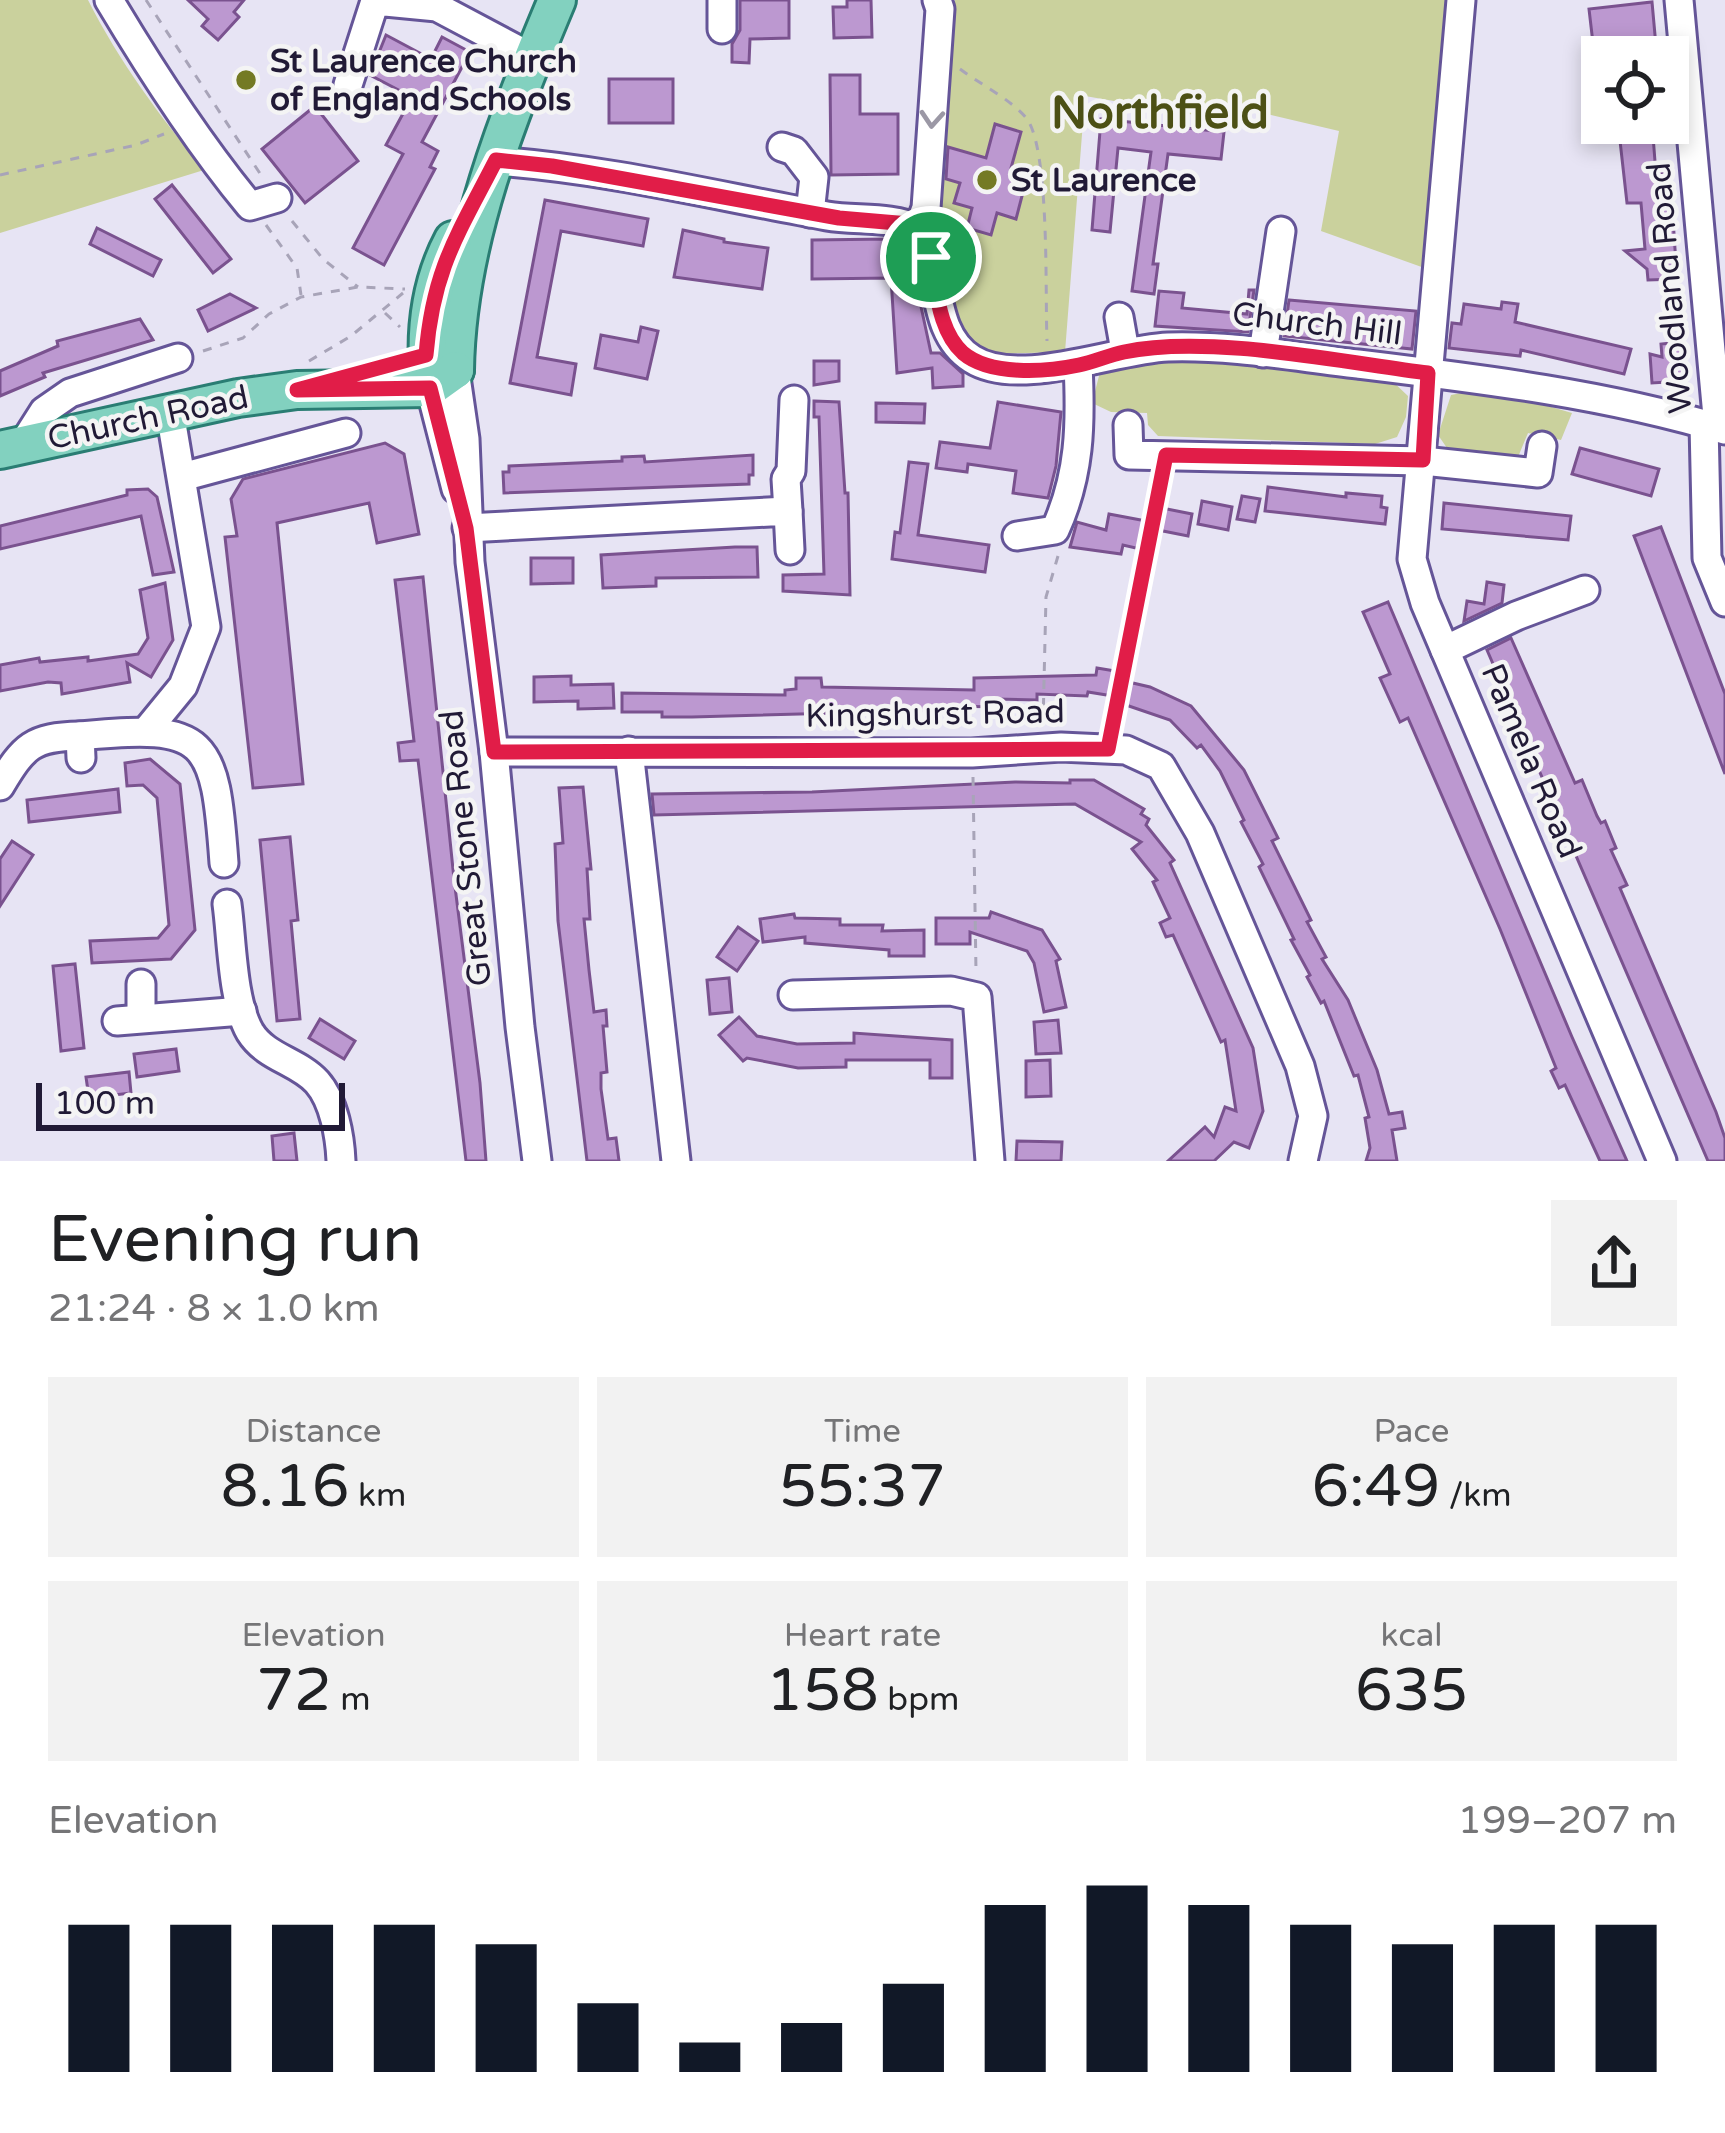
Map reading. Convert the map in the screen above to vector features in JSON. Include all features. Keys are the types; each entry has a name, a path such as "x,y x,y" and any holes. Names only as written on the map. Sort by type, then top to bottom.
{"main road":[{"path":"429,361 429,318 446,254 496,160 557,0"},
{"name":"Church Road","path":"11,447 429,361"}],"street":[{"path":"109,0 188,124 264,202"},
{"name":"Pamela Road","path":"1461,0 1412,559 1445,650 1662,1161"},
{"name":"Woodland Road","path":"1679,0 1715,427 1707,558 1725,602"},
{"path":"347,85 375,2 437,7 533,58"},
{"path":"496,160 918,229 926,208 938,4"},
{"path":"782,147 794,152 814,177 810,213"},
{"name":"Church Hill","path":"918,229 931,257 946,331 961,351 994,368 1078,365 1125,351 1167,347 1263,353 1544,388 1715,427"},
{"path":"1263,353 1281,231"},
{"path":"1118,317 1125,351"},
{"path":"11,447 44,411 70,393 178,358"},
{"name":"Great Stone Road","path":"429,361 466,528 537,1161"},
{"path":"1017,536 1055,530 1077,470 1078,365"},
{"path":"790,550 786,479 794,400"},
{"path":"147,730 183,686 206,627 170,412"},
{"path":"1128,424 1129,454 1423,460 1538,473 1542,446"},
{"path":"182,477 346,433"},
{"path":"466,528 788,511"},
{"path":"1445,650 1585,590"},
{"path":"0,786 22,751 49,737 81,747 147,730 183,737 200,749 218,789 224,863"},
{"name":"Kingshurst Road","path":"494,752 1108,749 1126,750 1161,766 1200,833 1300,1066 1313,1116 1303,1161"},
{"path":"629,752 676,1161"},
{"path":"227,904 242,1011 252,1035 272,1054 317,1082 331,1108 341,1161"},
{"path":"141,984 129,1019 242,1011"},
{"path":"793,995 951,991 976,997 990,1161"}],"path":[{"path":"146,0 217,112 264,202 297,268 301,297"},
{"path":"937,52 1026,117 1034,133 1041,172 1048,352"},
{"path":"0,175 136,145 188,124"},
{"path":"264,202 358,287"},
{"path":"178,358 243,338 269,314 301,297 358,287 408,289 384,312 310,358 297,390"},
{"path":"384,312 429,361"},
{"path":"1108,749 1166,455"},
{"path":"1042,748 1046,597 1068,533 1055,530"},
{"path":"972,753 976,997"}],"green space":[{"path":"0,0 88,0 141,88 204,170 0,233"},
{"path":"955,0 1449,0 1430,270 1321,231 1339,131 1229,105 1224,120 1085,96 1065,352 987,354 968,344 953,321 939,238 934,163"},
{"path":"1213,356 1389,378 1408,396 1406,417 1397,437 1375,444 1158,436 1148,425 1147,413 1111,412 1092,403 1100,372 1128,359"},
{"path":"1487,388 1572,413 1561,440 1528,433 1518,457 1447,448 1438,435 1451,395"}],"building":[{"path":"188,0 244,0 234,12 239,17 218,40 202,26 208,19"},
{"path":"740,0 789,0 789,38 750,39 749,63 732,62 732,44 740,30"},
{"path":"847,0 871,0 872,37 834,38 833,7 847,7"},
{"path":"1652,2 1655,36 1592,36 1589,9"},
{"path":"386,35 431,59 442,37 470,52 422,142 438,151 430,167 435,169 384,265 353,248 403,154 386,145 412,97 370,75"},
{"path":"830,75 860,75 860,114 898,114 898,174 831,175"},
{"path":"609,79 673,79 673,123 609,123"},
{"path":"315,106 358,161 305,203 262,149"},
{"path":"1101,119 1224,132 1221,159 1168,154 1153,264 1158,264 1154,294 1132,291 1151,152 1118,148 1110,232 1092,230"},
{"name":"St Laurence","path":"995,124 1021,132 1011,168 1028,173 1016,219 997,213 991,235 967,228 972,208 954,203 960,183 946,179 948,147 986,158"},
{"path":"1620,144 1654,144 1656,174 1670,173 1677,279 1648,280 1647,269 1625,251 1645,249 1641,203 1627,203"},
{"path":"172,185 231,259 213,273 155,199"},
{"path":"545,200 648,219 643,246 561,231 537,357 576,364 571,395 510,383"},
{"path":"97,228 161,260 153,276 90,244"},
{"path":"683,230 768,248 762,289 674,277"},
{"path":"812,240 905,243 909,251 931,353 940,353 963,374 963,386 933,388 932,368 897,373 891,278 812,279"},
{"path":"1249,290 1254,290 1248,332 1155,326 1159,291 1184,293 1182,308 1247,314"},
{"path":"230,294 256,308 208,331 198,310"},
{"path":"1289,300 1416,311 1412,349 1284,336"},
{"path":"1502,302 1518,304 1515,322 1631,349 1624,374 1521,350 1520,356 1449,348 1452,323 1461,324 1464,304 1501,309"},
{"path":"140,319 153,340 43,373 45,377 0,396 0,371 58,346 57,341"},
{"path":"641,327 658,331 647,379 595,368 601,335 638,342"},
{"path":"1681,342 1683,381 1652,383 1650,354 1662,357 1661,344"},
{"path":"814,361 839,361 839,381 814,385"},
{"path":"814,401 839,402 848,493 850,595 783,591 783,575 824,574 819,417 814,417"},
{"path":"998,402 1061,412 1048,498 1013,493 1016,471 968,464 967,472 936,468 940,442 990,448"},
{"path":"876,403 925,404 924,423 876,422"},
{"path":"385,443 404,454 419,534 377,543 369,503 277,523 303,784 253,788 225,537 237,536 231,499 243,479"},
{"path":"1580,448 1659,469 1651,496 1572,474"},
{"path":"753,455 749,484 504,493 503,472 509,472 509,466 644,456 645,462"},
{"path":"909,462 928,464 918,535 989,545 985,572 892,559"},
{"path":"1268,487 1346,497 1346,493 1382,496 1381,507 1387,508 1385,524 1265,511"},
{"path":"148,489 157,497 174,572 153,575 141,516 0,549 0,526 127,495 127,490"},
{"path":"1242,496 1260,499 1255,522 1237,519"},
{"path":"1202,501 1232,507 1228,530 1198,524"},
{"path":"1444,503 1571,516 1568,540 1442,529"},
{"path":"1162,508 1192,514 1188,536 1158,530"},
{"path":"1109,514 1146,521 1140,549 1123,545 1121,554 1070,547 1077,522 1106,530"},
{"path":"1661,527 1725,694 1725,774 1634,536"},
{"path":"757,547 758,577 656,578 656,586 603,588 601,555"},
{"path":"531,558 573,558 573,583 531,584"},
{"path":"423,577 486,1161 466,1161 418,760 400,761 398,743 414,741 395,580"},
{"path":"1487,582 1504,585 1502,603 1464,621 1467,601 1484,604"},
{"path":"165,583 173,640 151,677 127,663 130,682 62,694 61,683 48,682 0,691 0,665 39,658 40,662 88,657 88,661 138,654 148,638 140,590"},
{"path":"1388,602 1627,1161 1600,1161 1565,1085 1559,1088 1551,1071 1556,1068 1500,929 1408,718 1400,722 1380,678 1390,674 1363,612"},
{"path":"1511,638 1575,783 1582,780 1597,816 1601,823 1605,821 1616,848 1611,850 1627,885 1620,888 1716,1112 1725,1138 1725,1161 1708,1161 1487,650"},
{"path":"1097,668 1121,672 1120,680 1150,687 1191,706 1244,770 1278,838 1272,841 1311,920 1307,922 1326,957 1322,959 1348,1000 1389,1114 1402,1112 1405,1128 1392,1130 1397,1161 1366,1161 1370,1148 1365,1118 1369,1117 1358,1075 1354,1076 1324,1001 1321,1003 1307,977 1220,771 1201,745 1197,748 1170,720 1123,704 1125,698 1088,692 1087,696 1037,694 1037,700 998,699 998,707 950,706 950,710 692,717 622,712 622,693 785,695 785,690 796,689 796,678 821,678 822,687 974,690 974,678 1096,675"},
{"path":"571,676 571,685 613,684 614,708 578,709 578,701 534,702 534,677"},
{"path":"150,759 180,784 195,930 171,959 92,963 90,941 158,938 169,925 157,798 143,785 127,786 125,763"},
{"path":"1094,780 1144,809 1141,814 1149,819 1146,825 1174,860 1170,863 1253,1048 1263,1111 1249,1148 1234,1142 1214,1161 1168,1161 1205,1127 1214,1137 1225,1107 1236,1111 1225,1040 1221,1042 1173,935 1166,937 1160,923 1170,918 1153,882 1157,880 1132,849 1141,842 1075,804 654,815 652,794 812,792"},
{"path":"583,787 591,869 587,869 590,919 584,919 594,1012 606,1010 607,1072 601,1073 601,1089 608,1139 616,1138 619,1161 587,1161 558,921 555,844 563,843 559,788"},
{"path":"118,789 120,812 29,822 27,800"},
{"path":"290,837 298,920 291,921 300,1019 277,1021 260,840"},
{"path":"12,841 33,855 0,906 0,859"},
{"path":"991,912 1042,930 1060,959 1056,961 1066,1007 1044,1012 1027,951 970,932 970,944 936,944 936,918 989,918"},
{"path":"794,914 795,918 840,919 840,925 883,925 882,931 924,930 924,956 889,956 889,950 805,943 805,937 763,942 760,919"},
{"path":"738,927 758,941 737,971 717,957"},
{"path":"75,964 84,1048 61,1051 53,966"},
{"path":"729,978 732,1012 710,1014 707,980"},
{"path":"739,1017 757,1036 797,1044 854,1043 854,1033 952,1040 952,1078 930,1078 930,1060 846,1060 846,1067 798,1068 743,1061 719,1035"},
{"path":"320,1019 355,1041 344,1059 309,1038"},
{"path":"1058,1020 1061,1053 1036,1054 1034,1022"},
{"path":"176,1049 179,1071 137,1077 134,1054"},
{"path":"1050,1060 1051,1096 1026,1097 1026,1061"},
{"path":"129,1072 131,1093 89,1098 86,1077"},
{"path":"294,1133 297,1161 274,1161 272,1136"},
{"path":"1017,1141 1062,1142 1061,1161 1016,1161"}],"place":[{"name":"St Laurence Church of England Schools","path":"246,80"},
{"name":"St Laurence","path":"987,180"}],"district":[{"name":"Northfield","path":"1160,114"}],"route":[{"path":"496,160 839,218 909,224 918,229 931,257 946,331 961,351 994,368 1078,365 1125,351 1167,347 1222,348 1428,373 1423,460 1166,455 1108,749 494,752 466,528 430,388 297,390 426,355 429,318 446,254 496,160"}]}
